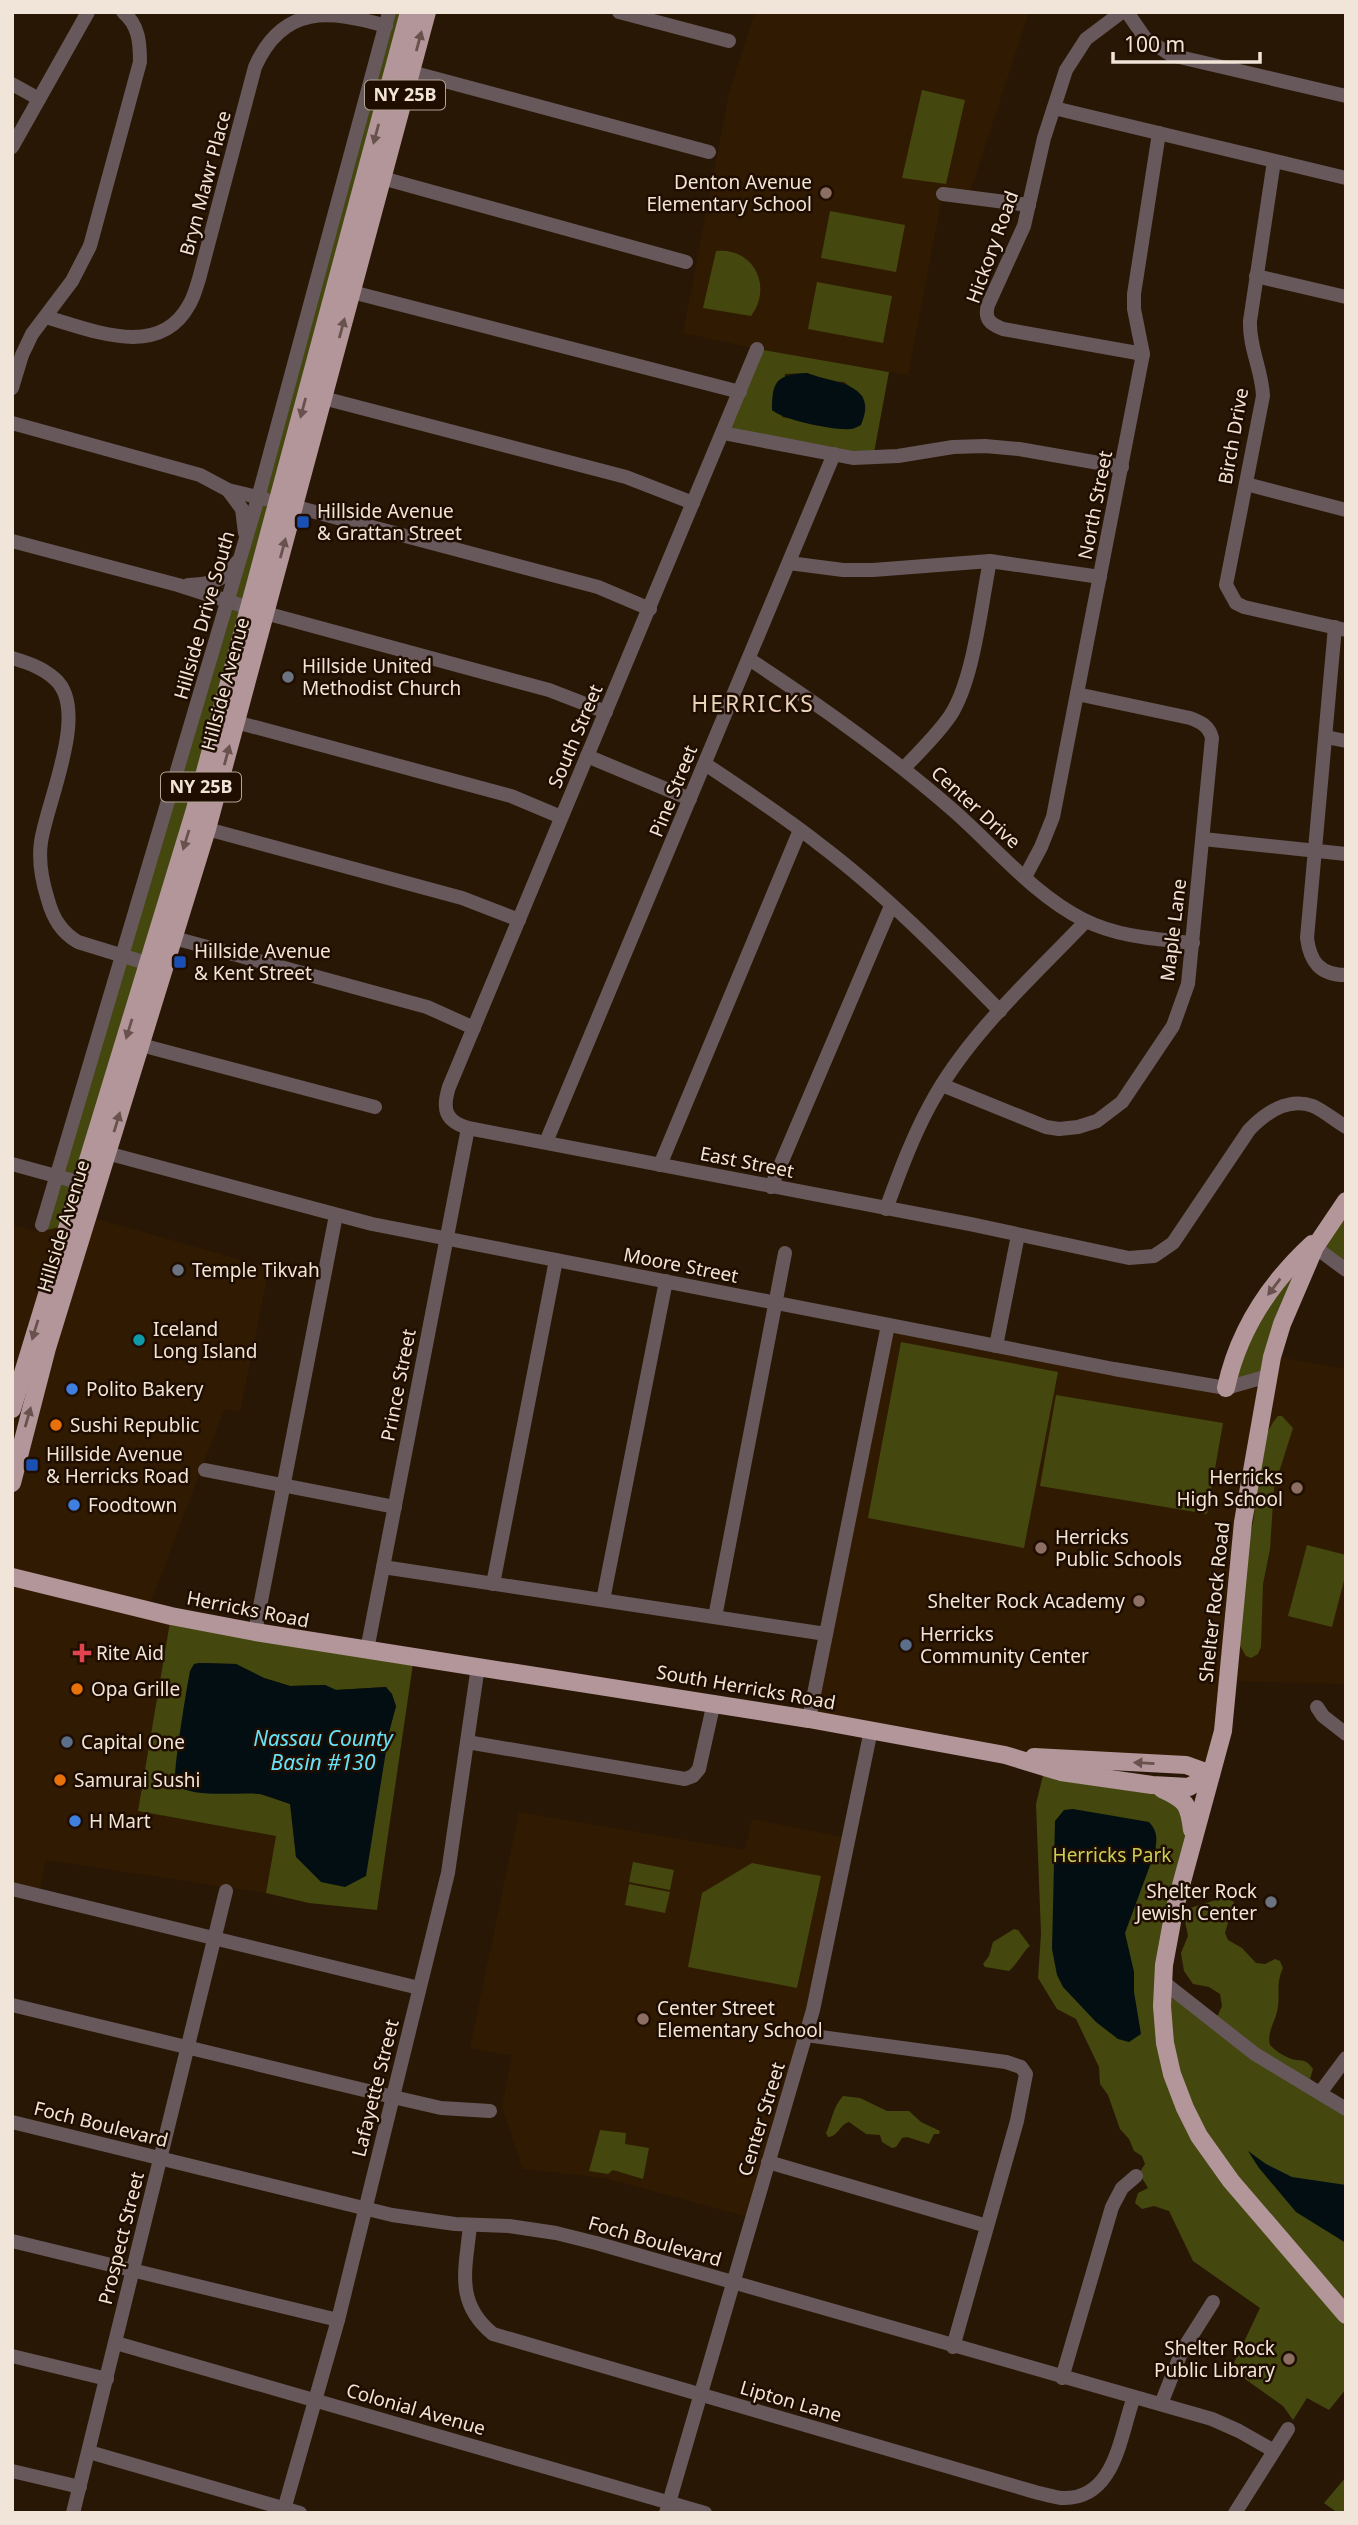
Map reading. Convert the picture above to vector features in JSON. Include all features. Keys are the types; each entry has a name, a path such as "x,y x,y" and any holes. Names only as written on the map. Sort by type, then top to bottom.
{"main road":[{"name":"Hillside Avenue","path":"99,1151 141,1045 194,813 257,611 361,225 409,12"},
{"name":"Hillside Avenue","path":"286,504 323,398 352,292 361,225 382,178 427,12"},
{"name":"Hillside Avenue","path":"12,1483 99,1151 157,966 174,938 207,829 236,722 257,611"},
{"name":"Hillside Avenue","path":"12,1409 89,1185"},
{"name":"Shelter Rock Road","path":"1346,1201 1318,1242 1282,1324 1268,1376 1242,1522 1223,1731 1174,1911 1163,1981 1163,2022 1171,2067 1185,2108 1199,2136 1231,2181 1346,2315"},
{"path":"1226,1388 1241,1340 1272,1288 1300,1255 1318,1242"},
{"name":"Herricks Road","path":"12,1577 171,1616 255,1632 478,1666"},
{"name":"South Herricks Road","path":"478,1666 714,1702 871,1730 1006,1755 1061,1772 1152,1785 1189,1787 1211,1774"},
{"name":"South Herricks Road","path":"1006,1755 1186,1765 1211,1774"},
{"path":"1152,1785 1180,1797 1188,1806 1193,1835"}],"street":[{"path":"12,147 88,12"},
{"path":"12,388 32,334 72,281 90,246 140,62 140,43 135,27 123,12"},
{"path":"619,12 729,41"},
{"name":"Hickory Road","path":"1122,12 1094,32 1078,50 1066,71 1038,164 1024,226 988,305 986,316 989,321 1003,329 1143,354"},
{"path":"1127,12 1146,38 1171,55 1346,96"},
{"name":"Bryn Mawr Place","path":"46,317 121,338 149,336 162,331 180,318 190,304 199,279 255,67 269,42 291,17 331,14 387,19"},
{"name":"Hillside Drive South","path":"42,1225 244,547 387,19"},
{"path":"411,72 709,152"},
{"path":"12,84 39,99"},
{"path":"1054,108 1346,178"},
{"name":"North Street","path":"1025,877 1053,817 1143,354 1134,309 1134,294 1158,133"},
{"name":"Birch Drive","path":"1274,161 1249,337 1262,380 1263,396 1226,578 1230,595 1236,603 1244,607 1340,628"},
{"path":"382,178 686,262"},
{"path":"943,194 1029,205"},
{"path":"334,219 361,225"},
{"path":"1256,276 1346,297"},
{"path":"352,292 740,392"},
{"name":"South Street","path":"468,1128 454,1122 447,1113 445,1101 757,349"},
{"path":"323,398 626,477 693,503"},
{"path":"12,423 200,475 228,490 598,587 650,609"},
{"path":"723,433 853,458 985,446 1019,449 1122,467"},
{"name":"Pine Street","path":"547,1142 834,454"},
{"path":"1246,484 1346,510"},
{"path":"178,585 202,585 219,579 234,567 244,547 246,525 242,509 228,490"},
{"path":"12,541 549,690 606,712"},
{"path":"904,768 940,730 960,697 970,664 990,561"},
{"path":"789,564 843,570 873,570 990,561 1100,577"},
{"path":"1340,628 1326,737 1307,938 1309,954 1322,970 1346,975"},
{"path":"12,658 40,667 57,680 65,693 70,710 68,737 41,844 40,869 51,910 67,935 78,942 157,966"},
{"name":"Center Drive","path":"749,659 821,706 904,768 1053,901 1086,921 1123,935 1193,943"},
{"name":"Maple Lane","path":"942,1084 1046,1127 1078,1127 1105,1117 1122,1102 1173,1026 1188,984 1212,738 1207,727 1191,718 1077,694"},
{"path":"236,722 511,796 561,817"},
{"path":"1326,737 1346,741"},
{"path":"587,756 690,799"},
{"path":"705,764 770,807 837,859 891,906 1000,1011"},
{"path":"207,829 462,898 519,920"},
{"path":"660,1165 800,830"},
{"path":"1203,839 1346,853"},
{"path":"771,1186 891,906"},
{"path":"886,1209 919,1128 942,1084 1000,1011 1086,921"},
{"path":"174,938 427,1007 474,1028"},
{"path":"141,1045 375,1107"},
{"name":"East Street","path":"468,1128 1129,1258 1143,1258 1164,1250 1173,1243 1249,1130 1273,1109 1291,1104 1308,1105 1346,1128"},
{"name":"Prince Street","path":"367,1650 468,1128"},
{"name":"Moore Street","path":"99,1151 336,1215 1209,1387 1226,1388 1268,1376"},
{"path":"12,1164 89,1185"},
{"path":"255,1632 336,1215"},
{"path":"996,1346 1018,1235"},
{"path":"1318,1242 1346,1270"},
{"path":"715,1617 785,1254"},
{"path":"493,1584 556,1260"},
{"path":"603,1600 666,1282"},
{"path":"809,1719 888,1325"},
{"path":"205,1470 395,1507"},
{"path":"383,1567 826,1634"},
{"name":"Lafayette Street","path":"283,2510 338,2320 448,1873 478,1666"},
{"path":"467,1742 685,1779 693,1776 699,1769 714,1702"},
{"path":"1317,1707 1323,1716 1346,1734"},
{"name":"Center Street","path":"668,2508 806,2035 827,1949 871,1730"},
{"path":"12,1889 419,1989"},
{"name":"Prospect Street","path":"73,2513 226,1891"},
{"path":"1163,1981 1255,2054 1346,2109"},
{"path":"12,2005 441,2108 490,2111"},
{"path":"806,2035 1006,2062 1021,2067 1026,2074 1017,2121 953,2347"},
{"path":"1320,2093 1346,2058"},
{"name":"Foch Boulevard","path":"12,2122 414,2219 509,2226 556,2233 1212,2419 1274,2451"},
{"path":"768,2162 987,2226"},
{"path":"1062,2378 1112,2207 1122,2188 1136,2176"},
{"name":"Lipton Lane","path":"470,2224 466,2294 476,2318 493,2334 1061,2498 1084,2494 1106,2478 1114,2463 1134,2396"},
{"path":"12,2241 338,2320"},
{"path":"1161,2404 1182,2351 1213,2302"},
{"name":"Colonial Avenue","path":"116,2343 315,2400 668,2508 705,2513"},
{"path":"12,2356 107,2379"},
{"path":"1235,2513 1288,2430"},
{"path":"89,2452 300,2513"},
{"path":"12,2471 80,2487"}],"shaded area":[{"name":"Denton Avenue Elementary School","path":"755,12 1029,12 969,195 943,192 908,375 757,349 683,333 729,93"},
{"path":"94,1218 269,1268 240,1412 224,1409 148,1610 171,1616 138,1811 276,1836 266,1893 46,1860 39,1896 12,1889 12,1225 39,1232"},
{"name":"Herricks Public Schools","path":"888,1325 1209,1387 1274,1356 1346,1369 1346,1684 1227,1681 1211,1774 1052,1757 809,1719"},
{"name":"Center Street Elementary School","path":"519,1812 745,1850 752,1819 849,1838 833,1922 752,2218 605,2178 523,2169 502,2107 512,2056 470,2048"}],"green space":[{"path":"389,12 409,12 194,813 67,1225 39,1232 123,956"},
{"path":"922,90 965,100 946,184 902,178"},
{"path":"830,211 905,225 896,272 821,258"},
{"path":"716,251 741,255 756,271 760,293 751,316 703,308"},
{"path":"817,282 892,296 883,343 808,329"},
{"path":"757,349 889,372 873,458 723,433","holes":["807,373 827,381 844,382 863,397 850,429 782,417 785,374"]},
{"path":"1346,1201 1346,1270 1316,1247 1268,1376 1226,1388 1236,1350"},
{"path":"901,1342 1058,1372 1024,1548 868,1518"},
{"path":"1056,1395 1223,1423 1207,1514 1040,1486"},
{"path":"1278,1416 1282,1416 1293,1428 1274,1488 1270,1549 1263,1584 1261,1647 1258,1654 1251,1658 1246,1656 1240,1646 1242,1568 1253,1522 1261,1451"},
{"path":"1307,1545 1346,1555 1346,1573 1332,1627 1288,1616"},
{"path":"171,1616 414,1657 377,1910 309,1903 266,1893 276,1836 138,1811","holes":["199,1663 236,1664 264,1678 290,1686 325,1685 336,1690 386,1687 396,1706 389,1732 296,1857 291,1804 175,1774 188,1684"]},
{"name":"Herricks Park","path":"1045,1767 1152,1785 1190,1816 1163,1981 1211,2018 1218,2015 1222,2006 1220,1994 1209,1987 1193,1984 1184,1971 1181,1953 1188,1936 1184,1916 1187,1909 1225,1897 1231,1898 1234,1903 1225,1933 1228,1940 1242,1948 1256,1963 1265,1964 1275,1959 1280,1961 1283,1968 1279,1980 1277,2012 1269,2036 1270,2045 1286,2057 1307,2062 1313,2069 1310,2079 1346,2109 1346,2389 1329,2410 1307,2398 1293,2420 1283,2406 1231,2369 1260,2308 1193,2261 1169,2211 1154,2206 1142,2209 1135,2203 1138,2193 1148,2188 1139,2173 1145,2164 1142,2156 1134,2151 1129,2139 1120,2129 1108,2095 1100,2084 1099,2067 1076,2019 1057,2009 1038,1978 1041,1934 1036,1804"},
{"path":"633,1862 674,1870 670,1890 629,1882"},
{"path":"752,1863 821,1876 797,1988 688,1967 702,1893"},
{"path":"629,1884 670,1892 665,1913 625,1905"},
{"path":"1014,1929 1018,1930 1030,1946 1009,1971 985,1967 983,1964 989,1956 993,1942"},
{"path":"843,2096 860,2098 887,2111 909,2111 921,2122 940,2131 939,2134 934,2134 929,2144 902,2138 896,2147 892,2148 882,2142 880,2135 866,2134 849,2122 835,2135 828,2137 826,2133"},
{"path":"600,2130 626,2133 625,2144 649,2148 643,2179 613,2170 608,2174 589,2171"},
{"path":"1346,2477 1346,2513 1338,2513 1324,2503"}],"water":[{"path":"807,373 841,383 859,393 864,401 865,411 861,425 850,429 822,427 772,410 773,392 778,381 789,375"},
{"name":"Nassau County Basin #130","path":"194,1664 236,1664 264,1678 290,1686 325,1685 336,1690 386,1687 392,1694 396,1706 389,1732 366,1876 345,1887 321,1882 296,1857 290,1804 260,1794 190,1791 176,1783 178,1748 190,1671"},
{"path":"1073,1809 1149,1822 1155,1832 1155,1852 1125,1933 1134,1972 1134,1992 1141,2034 1129,2042 1118,2039 1096,2022 1063,1987 1057,1975 1052,1949 1055,1821 1064,1810"},
{"path":"1248,2151 1292,2177 1346,2185 1346,2243 1296,2212"}],"place":[{"name":"Denton Avenue Elementary School","path":"826,193"},
{"name":"Hillside Avenue & Grattan Street","path":"303,522"},
{"name":"Hillside United Methodist Church","path":"288,677"},
{"name":"Hillside Avenue & Kent Street","path":"180,962"},
{"name":"Temple Tikvah","path":"178,1270"},
{"name":"Iceland Long Island","path":"139,1340"},
{"name":"Polito Bakery","path":"72,1389"},
{"name":"Sushi Republic","path":"56,1425"},
{"name":"Hillside Avenue & Herricks Road","path":"32,1465"},
{"name":"Herricks High School","path":"1297,1488"},
{"name":"Foodtown","path":"74,1505"},
{"name":"Herricks Public Schools","path":"1041,1548"},
{"name":"Shelter Rock Academy","path":"1139,1601"},
{"name":"Herricks Community Center","path":"906,1645"},
{"name":"Rite Aid","path":"82,1653"},
{"name":"Opa Grille","path":"77,1689"},
{"name":"Capital One","path":"67,1742"},
{"name":"Samurai Sushi","path":"60,1780"},
{"name":"H Mart","path":"75,1821"},
{"name":"Shelter Rock Jewish Center","path":"1271,1902"},
{"name":"Center Street Elementary School","path":"643,2019"},
{"name":"Shelter Rock Public Library","path":"1289,2359"}],"district":[{"name":"HERRICKS","path":"753,704"}]}
